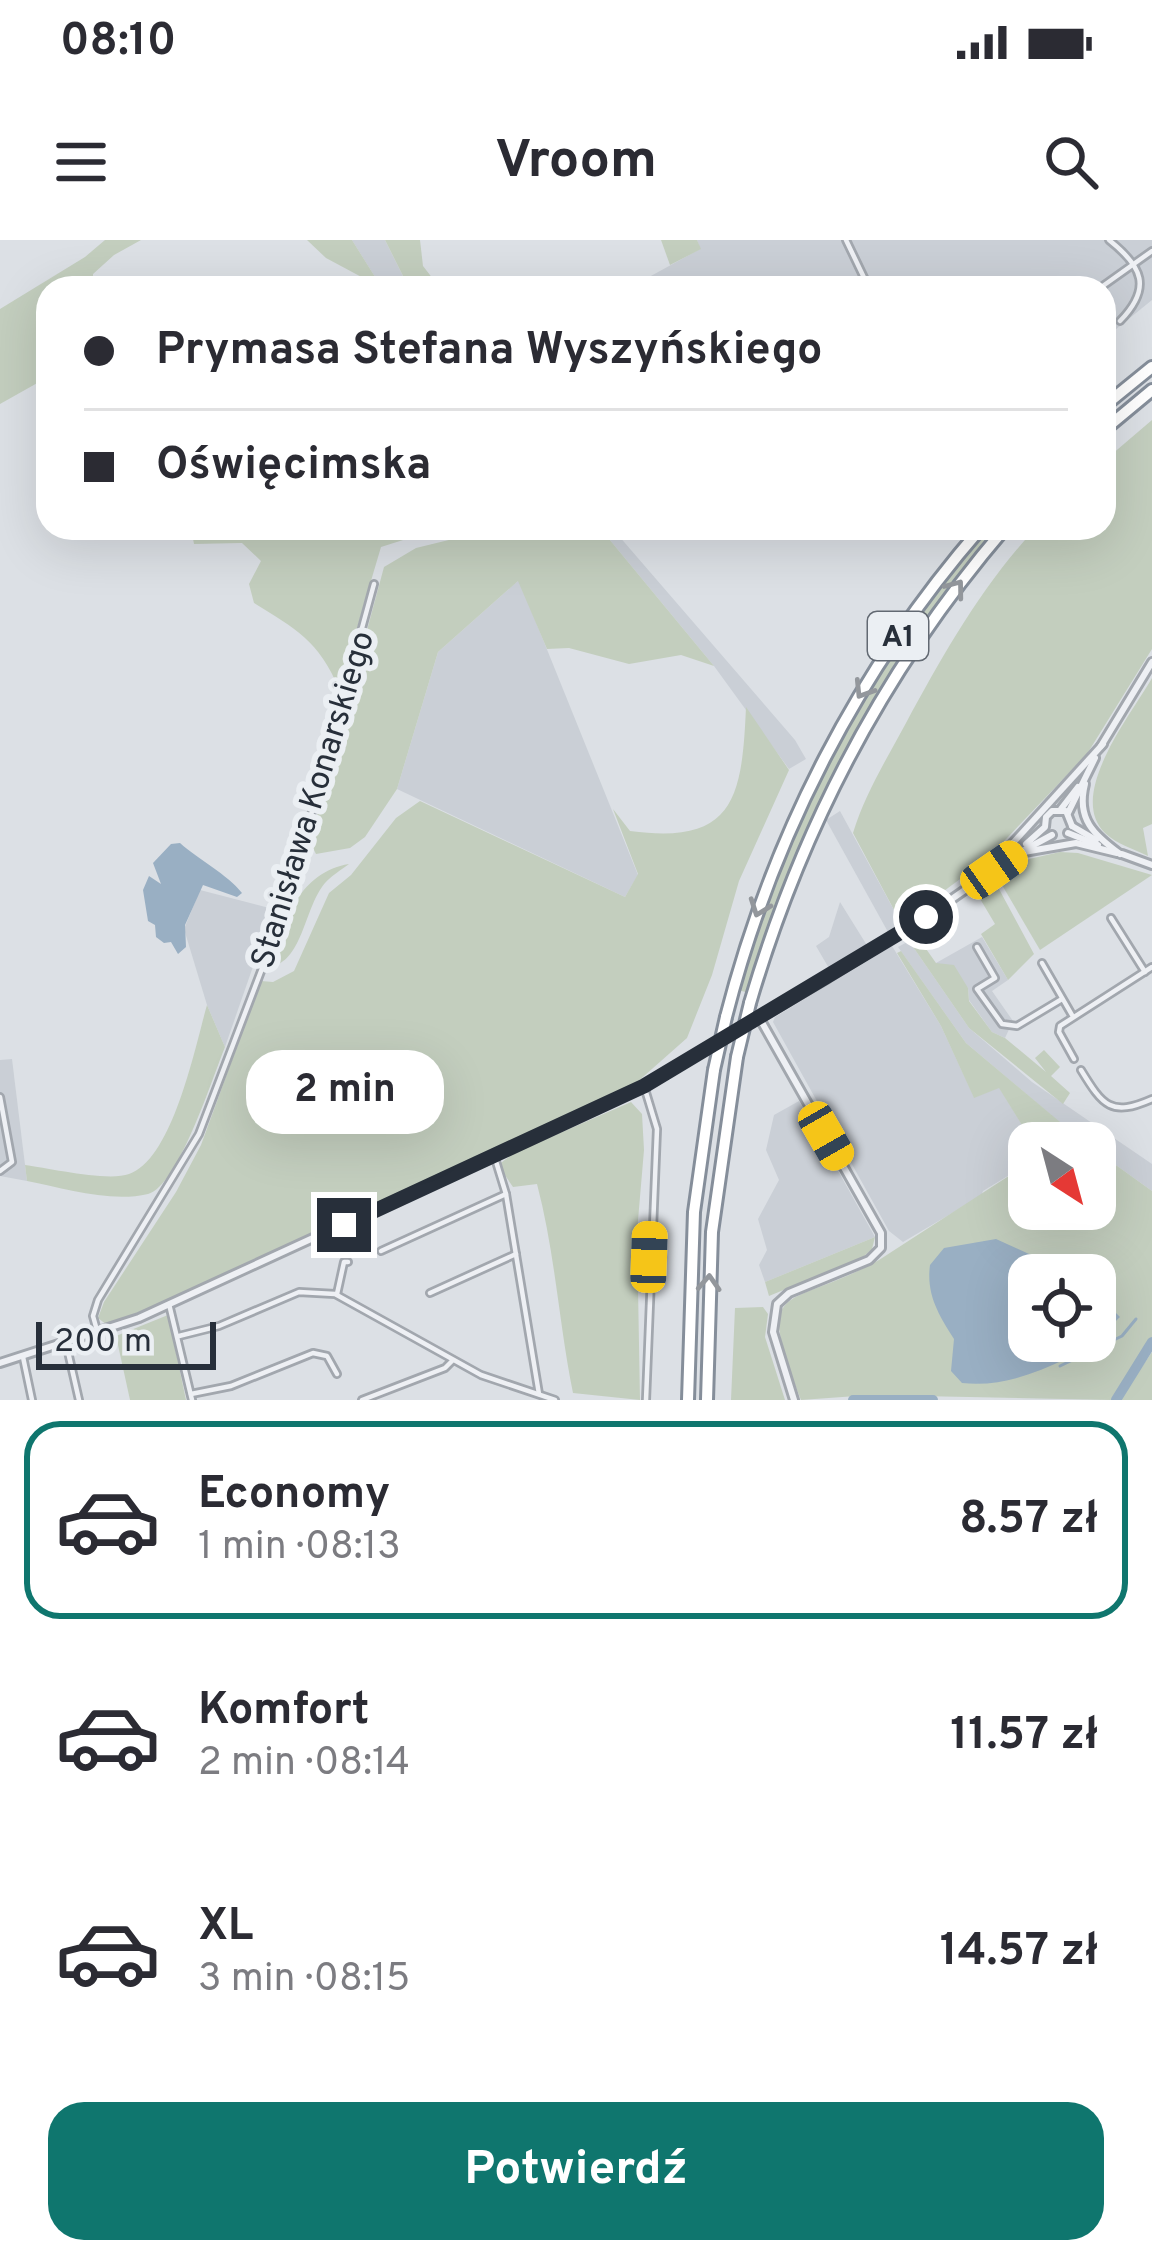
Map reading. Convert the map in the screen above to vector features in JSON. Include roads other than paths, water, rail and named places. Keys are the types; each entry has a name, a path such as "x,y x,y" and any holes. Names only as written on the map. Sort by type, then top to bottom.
{"highway":[{"path":"1116,396 1152,367"},
{"path":"1116,420 1152,390"},
{"name":"A1","path":"688,1400 694,1212 714,1070 753,926 827,752 903,629 972,540"},
{"name":"A1","path":"707,1400 712,1232 737,1058 784,895 846,759 920,637 996,540"}],"street":[{"path":"846,240 863,276"},
{"path":"1109,240 1139,264 1144,279 1138,307 1120,321"},
{"path":"1116,278 1152,251"},
{"name":"Stanisława Konarskiego","path":"98,1334 93,1316 98,1300 199,1134 287,903 374,584"},
{"path":"1070,830 1065,811 1152,662"},
{"path":"979,880 1102,744"},
{"path":"1094,760 1082,796 1085,820 1098,838 1120,854"},
{"path":"1015,855 1045,826 1048,813 1065,811"},
{"path":"1045,826 1052,835"},
{"path":"0,1362 98,1334 170,1304 644,1086 926,917 1052,835 1070,830 1120,854"},
{"path":"1015,855 1042,846 1076,843 1152,865"},
{"path":"1074,1059 1058,1029 1148,969 1112,918"},
{"path":"977,947 995,978 977,989 1002,1024 1017,1026 1062,999"},
{"path":"1042,963 1073,1017"},
{"path":"760,1018 881,1233 881,1248 869,1260 794,1290 777,1304 772,1332 794,1400"},
{"path":"1082,1070 1096,1094 1112,1108 1131,1108 1152,1099"},
{"path":"644,1086 657,1130 646,1400"},
{"path":"0,1096 12,1162 0,1171"},
{"path":"494,1155 506,1194 539,1394"},
{"path":"381,1251 506,1194"},
{"path":"430,1293 516,1254"},
{"path":"337,1294 344,1262 348,1262"},
{"path":"179,1336 219,1326 299,1292 337,1294 452,1360 555,1400"},
{"path":"170,1304 191,1397 313,1353 327,1356 337,1374"},
{"path":"67,1343 79,1400"},
{"path":"23,1357 32,1400"},
{"path":"362,1400 438,1372 452,1360"}],"water":[{"path":"180,843 242,893 237,897 203,885 185,925 186,947 178,954 171,942 156,937 143,890 149,876 161,884 153,863 171,844"},
{"path":"996,1239 1029,1254 1008,1254 1008,1362 1059,1362 1003,1381 962,1383 951,1371 954,1339 939,1313 929,1276 930,1265 944,1248"}],"waterway":[{"path":"1060,1366 1122,1336 1136,1319"},
{"path":"1116,1400 1152,1342"},
{"path":"853,1400 933,1400"}]}
